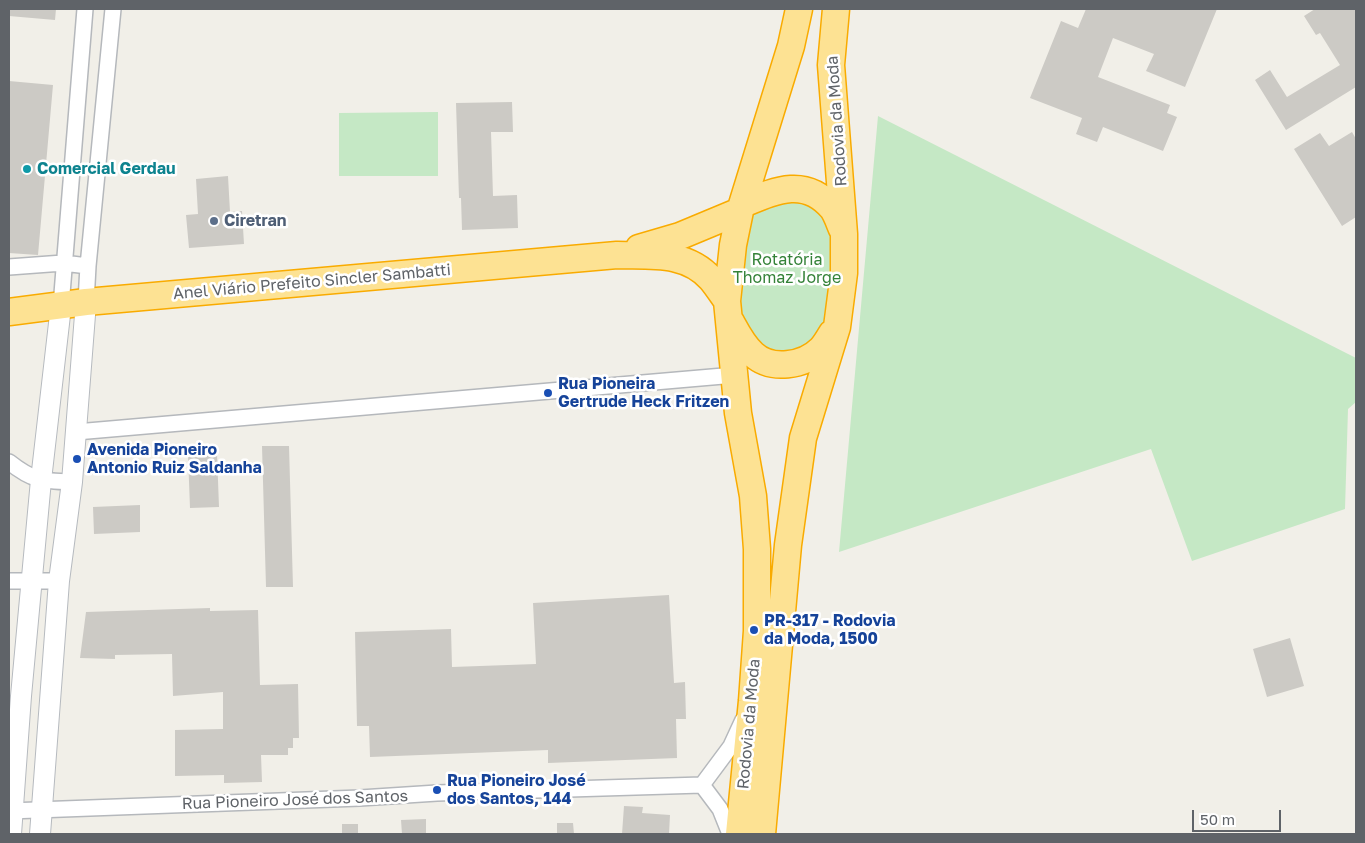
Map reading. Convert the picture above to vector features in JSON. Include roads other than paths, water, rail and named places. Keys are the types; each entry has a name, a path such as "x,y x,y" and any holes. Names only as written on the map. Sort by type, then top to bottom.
{"highway":[{"path":"741,208 781,189 804,189 819,197 832,208 844,234 844,273 837,327 821,349 805,360 788,365 770,363 754,355 738,337 728,309 733,244 741,208 791,46 799,9"},
{"name":"Rodovia da Moda","path":"836,9 831,65 844,234"},
{"name":"Anel Viário Prefeito Sincler Sambatti","path":"616,255 680,236 741,208"},
{"name":"Anel Viário Prefeito Sincler Sambatti","path":"9,312 86,302 616,255 671,256 692,264 710,278 728,309"},
{"name":"Rodovia da Moda","path":"728,309 738,414 753,496 757,549 757,631 739,834"},
{"name":"Rodovia da Moda","path":"762,834 788,545 803,438 837,327"},
{"path":"771,733 775,834"}],"street":[{"path":"11,834 15,696 32,581 40,480 60,306 84,9"},
{"path":"40,834 59,581 72,482 88,266 113,9"},
{"path":"9,267 63,263 88,266"},
{"path":"76,432 735,375"},
{"path":"9,462 25,475 40,480 72,482"},
{"path":"9,581 59,581"},
{"path":"730,834 720,809 702,785 731,746 752,701"},
{"name":"Rua Pioneiro José dos Santos","path":"11,810 702,785"}],"place":[{"name":"Comercial Gerdau","path":"27,169"},
{"name":"Ciretran","path":"214,221"},
{"name":"Rua Pioneira Gertrude Heck Fritzen","path":"548,393"},
{"name":"Avenida Pioneiro Antonio Ruiz Saldanha","path":"77,459"},
{"name":"PR-317 - Rodovia da Moda, 1500","path":"754,630"},
{"name":"Rua Pioneiro José dos Santos, 144","path":"437,790"}],"park label":[{"name":"Rotatória Thomaz Jorge","path":"787,269"}]}
